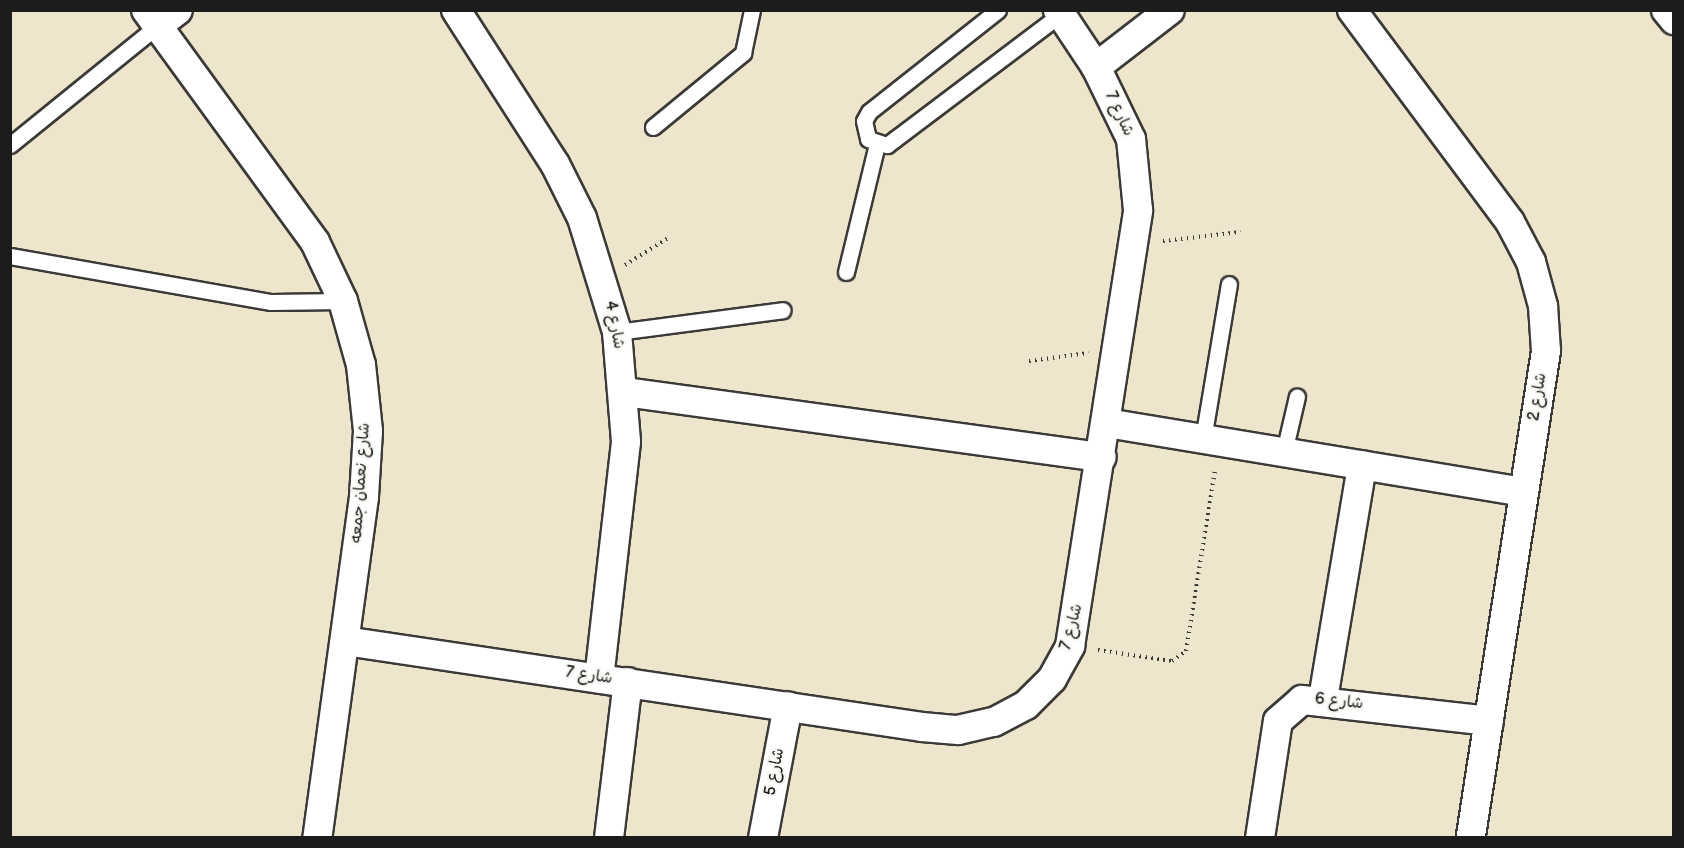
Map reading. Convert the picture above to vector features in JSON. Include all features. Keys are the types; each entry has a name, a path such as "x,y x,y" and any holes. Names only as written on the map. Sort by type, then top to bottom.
{"street":[{"name":"شارع 4","path":"456,10 555,165 604,278 617,332 625,392 622,492 599,678"},
{"path":"1096,67 1170,10"},
{"name":"شارع 2","path":"1352,10 1510,222 1531,262 1543,306 1546,351 1471,837"},
{"path":"1666,10 1674,20"},
{"name":"شارع 7","path":"345,641 628,681 922,727 976,726 1026,705 1053,679 1070,646 1134,244 1138,179 1131,139 1096,67 1059,12"},
{"name":"شارع نعمان جمعه","path":"160,16 315,242 343,301 361,365 368,431 345,641 317,837"},
{"path":"625,392 1102,456"},
{"path":"1107,423 1523,492"},
{"path":"1323,699 1362,465"},
{"path":"614,836 628,681"},
{"name":"شارع 6","path":"1260,837 1278,721 1302,699 1323,699 1489,721"},
{"name":"شارع 5","path":"763,837 788,706"}],"lane":[{"path":"652,127 743,53 752,10"},
{"path":"877,144 863,131 869,112 998,10"},
{"path":"877,144 895,139 1059,12"},
{"path":"10,145 160,16"},
{"path":"846,272 877,144"},
{"path":"10,256 261,300 343,301"},
{"path":"1211,440 1229,284"},
{"path":"617,332 783,310"},
{"path":"1284,452 1297,396"}],"path":[{"path":"1134,244 1240,232"},
{"path":"604,278 668,238"},
{"path":"1029,361 1118,349"},
{"path":"1070,646 1172,661 1186,651 1211,440"}]}
